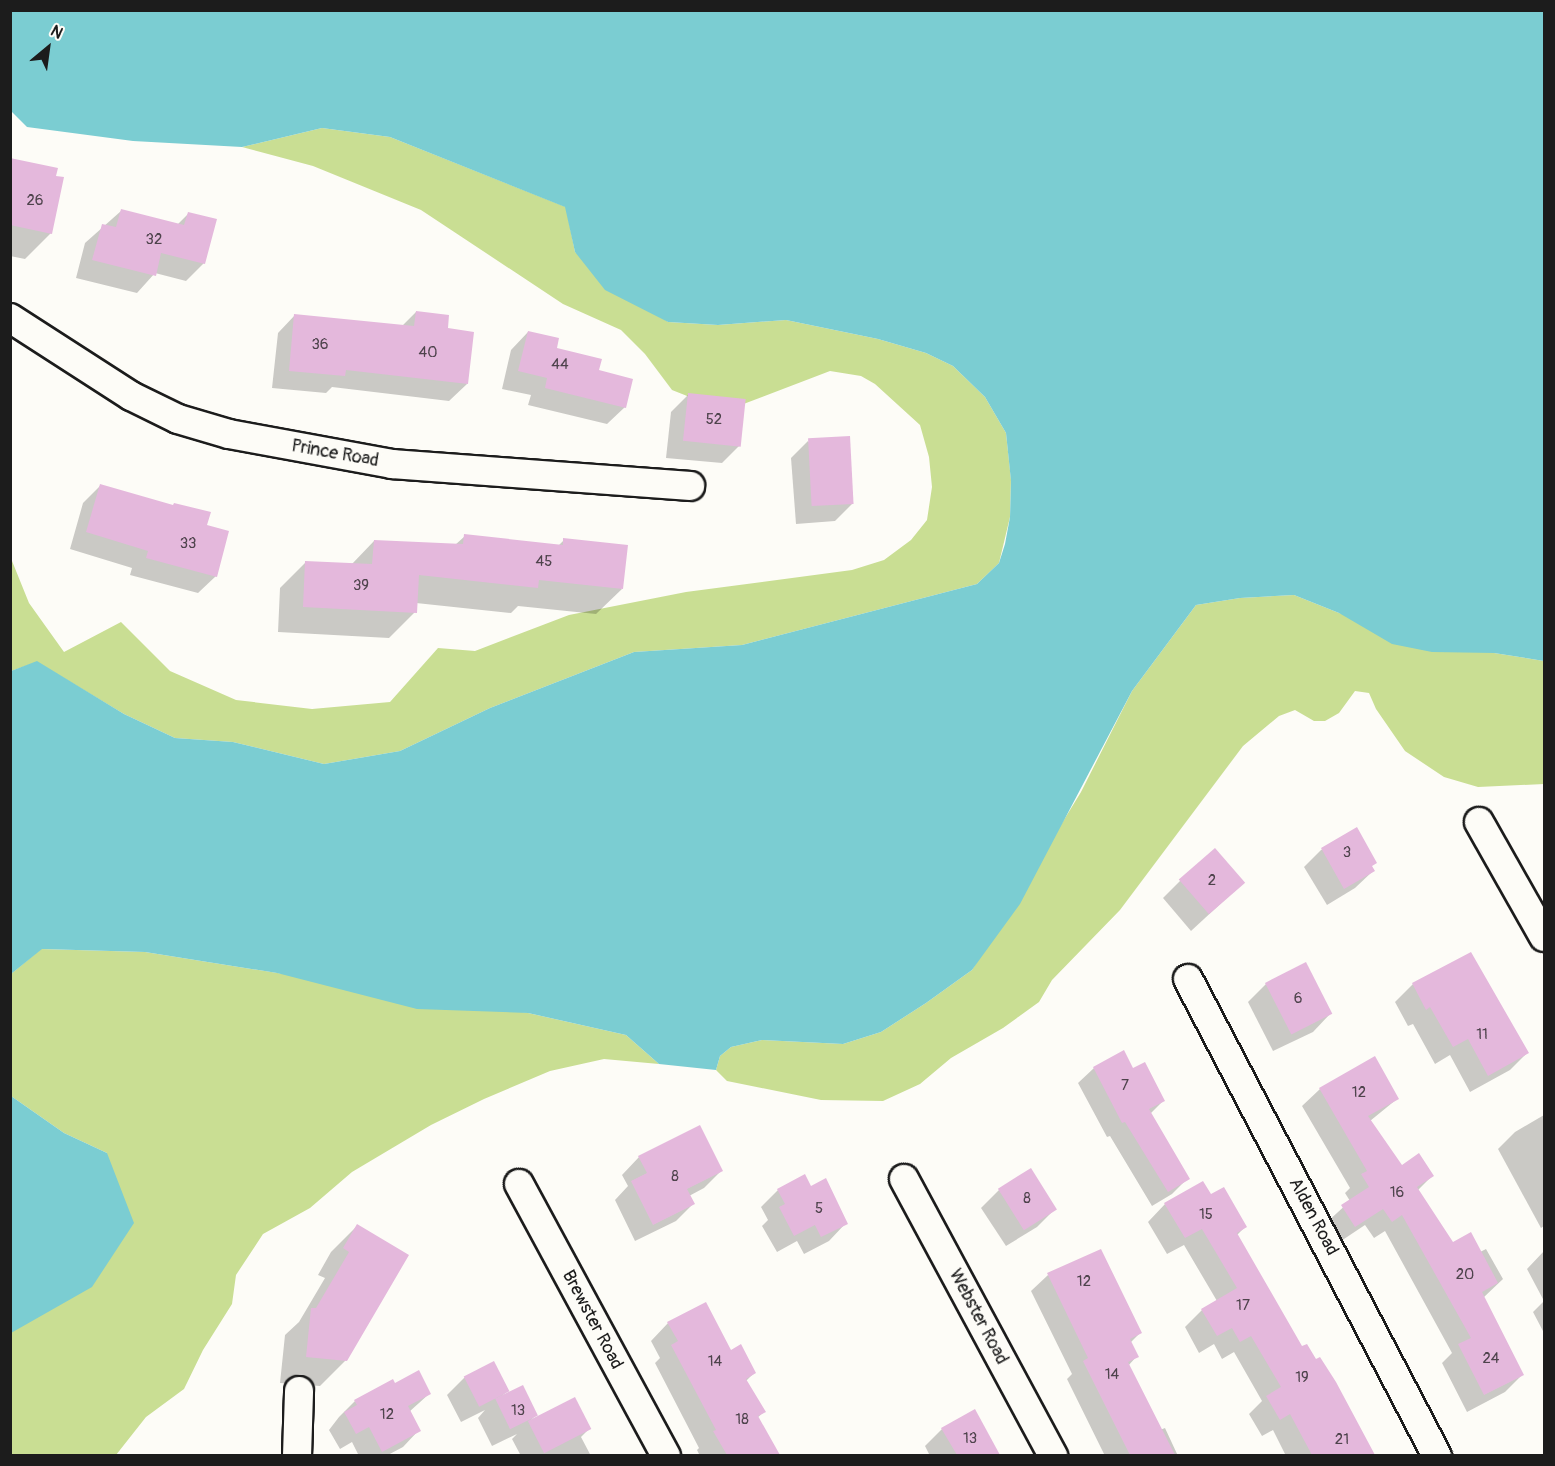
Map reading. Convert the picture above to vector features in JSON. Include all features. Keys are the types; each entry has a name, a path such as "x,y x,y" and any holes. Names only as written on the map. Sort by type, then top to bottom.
{"street":[{"name":"Prince Road","path":"10,318 132,396 178,419 230,434 392,464 690,486"},
{"path":"1479,822 1545,937"},
{"name":"Alden Road","path":"1188,979 1437,1455"},
{"name":"Webster Road","path":"904,1179 1053,1455"},
{"name":"Brewster Road","path":"519,1184 666,1455"},
{"path":"297,1455 299,1391"}],"green space":[{"path":"322,128 390,137 566,207 575,252 668,322 718,325 786,320 878,339 926,353 953,366 985,397 1006,433 1011,480 1010,517 999,563 977,584 742,645 634,652 490,708 400,751 324,764 233,742 175,738 124,714 37,662 11,671 10,556 29,603 64,652 121,622 170,671 236,700 312,709 390,702 438,648 475,651 569,615 686,592 852,570 884,560 911,540 927,520 932,487 929,457 920,425 875,384 861,376 830,371 725,411 672,390 645,354 621,330 563,304 421,210 313,166 242,147"},
{"path":"1294,595 1339,613 1494,653 1544,661 1544,784 1478,787 1444,777 1405,751 1376,709 1369,693 1355,691 1339,713 1325,721 1314,721 1295,710 1279,716 1243,746 1120,910 1052,980 1039,1002 1003,1028 951,1058 920,1084 883,1101 821,1100 727,1081 716,1070 720,1056 731,1047 762,1040 843,1044 881,1032 972,970 1081,792 1132,691 1196,605 1240,598"},
{"path":"41,949 145,952 528,1013 626,1035 659,1064 604,1059 550,1071 431,1125 352,1172 310,1208 263,1234 236,1275 232,1304 203,1350 184,1389 146,1417 116,1455 11,1455 10,1333 107,1153 64,1133 11,1096 11,974"}],"water":[{"path":"11,10 1544,11 1544,661 1494,653 1432,652 1392,644 1339,613 1294,595 1240,598 1196,605 1132,691 1020,904 972,970 881,1032 843,1044 762,1040 731,1047 720,1056 716,1070 659,1064 626,1035 528,1013 417,1009 277,973 145,952 42,949 11,974 11,671 37,661 124,714 175,738 233,742 324,764 400,751 490,708 634,652 742,645 977,584 999,563 1010,517 1011,481 1006,433 985,397 953,366 926,353 878,339 786,320 718,325 668,322 605,290 575,252 565,207 390,137 322,128 242,147 133,141 27,127 11,111"},
{"path":"11,1096 64,1133 107,1153 134,1223 92,1287 11,1333"}],"building":[{"path":"10,158 58,168 56,176 64,177 52,234 10,225"},
{"path":"121,209 184,225 188,212 217,219 205,264 161,253 156,276 92,260 102,224 116,227"},
{"path":"416,311 449,315 448,328 474,332 468,384 346,370 345,376 289,371 294,314 414,326"},
{"path":"528,331 559,338 557,348 602,359 599,370 633,379 626,408 545,388 547,378 518,371"},
{"path":"688,393 746,399 741,447 683,441"},
{"path":"850,436 854,504 812,506 808,438"},
{"path":"100,484 173,505 174,503 211,512 207,525 229,531 217,577 146,558 148,551 86,532"},
{"path":"464,534 563,545 563,538 628,545 623,589 539,580 538,588 419,575 417,613 303,607 305,561 372,564 374,540 463,544"},
{"path":"1357,827 1377,863 1372,866 1375,871 1344,889 1321,848"},
{"path":"1215,848 1245,883 1209,914 1179,879"},
{"path":"1471,952 1529,1053 1488,1076 1468,1039 1453,1047 1430,1007 1426,1010 1412,983"},
{"path":"1306,962 1332,1014 1291,1035 1265,983"},
{"path":"1124,1050 1133,1068 1145,1062 1165,1101 1149,1109 1190,1179 1168,1192 1125,1122 1122,1123 1093,1067"},
{"path":"1375,1056 1399,1099 1368,1116 1402,1165 1419,1153 1434,1176 1417,1187 1453,1242 1471,1232 1498,1283 1482,1292 1524,1375 1484,1395 1458,1344 1471,1338 1402,1215 1392,1222 1383,1209 1355,1227 1341,1205 1369,1187 1361,1174 1367,1171 1319,1088"},
{"path":"700,1125 723,1171 687,1189 695,1204 653,1225 631,1181 647,1173 638,1156"},
{"path":"1031,1168 1057,1210 1024,1230 998,1189"},
{"path":"805,1174 811,1186 826,1178 848,1224 821,1237 815,1225 794,1236 779,1207 785,1204 777,1189"},
{"path":"1203,1181 1211,1194 1224,1187 1247,1227 1237,1233 1302,1346 1307,1344 1316,1359 1320,1357 1336,1382 1375,1455 1312,1455 1290,1414 1280,1420 1266,1396 1281,1387 1251,1336 1240,1342 1232,1328 1217,1336 1201,1309 1237,1288 1202,1229 1185,1238 1164,1203"},
{"path":"357,1224 409,1255 347,1361 306,1357 311,1308 316,1308 349,1252 343,1248"},
{"path":"1101,1249 1142,1333 1130,1339 1139,1357 1128,1362 1175,1455 1130,1455 1083,1361 1088,1358 1047,1273"},
{"path":"706,1302 731,1350 741,1344 756,1373 746,1379 766,1412 758,1416 780,1455 727,1455 671,1345 678,1341 667,1322"},
{"path":"494,1361 509,1391 479,1407 464,1376"},
{"path":"419,1370 431,1394 408,1406 421,1431 382,1452 369,1427 356,1434 344,1412 357,1405 354,1400 393,1379 395,1383"},
{"path":"523,1385 538,1416 510,1429 495,1399"},
{"path":"575,1397 591,1429 544,1453 528,1421"},
{"path":"975,1409 1000,1455 957,1455 941,1428"}]}
